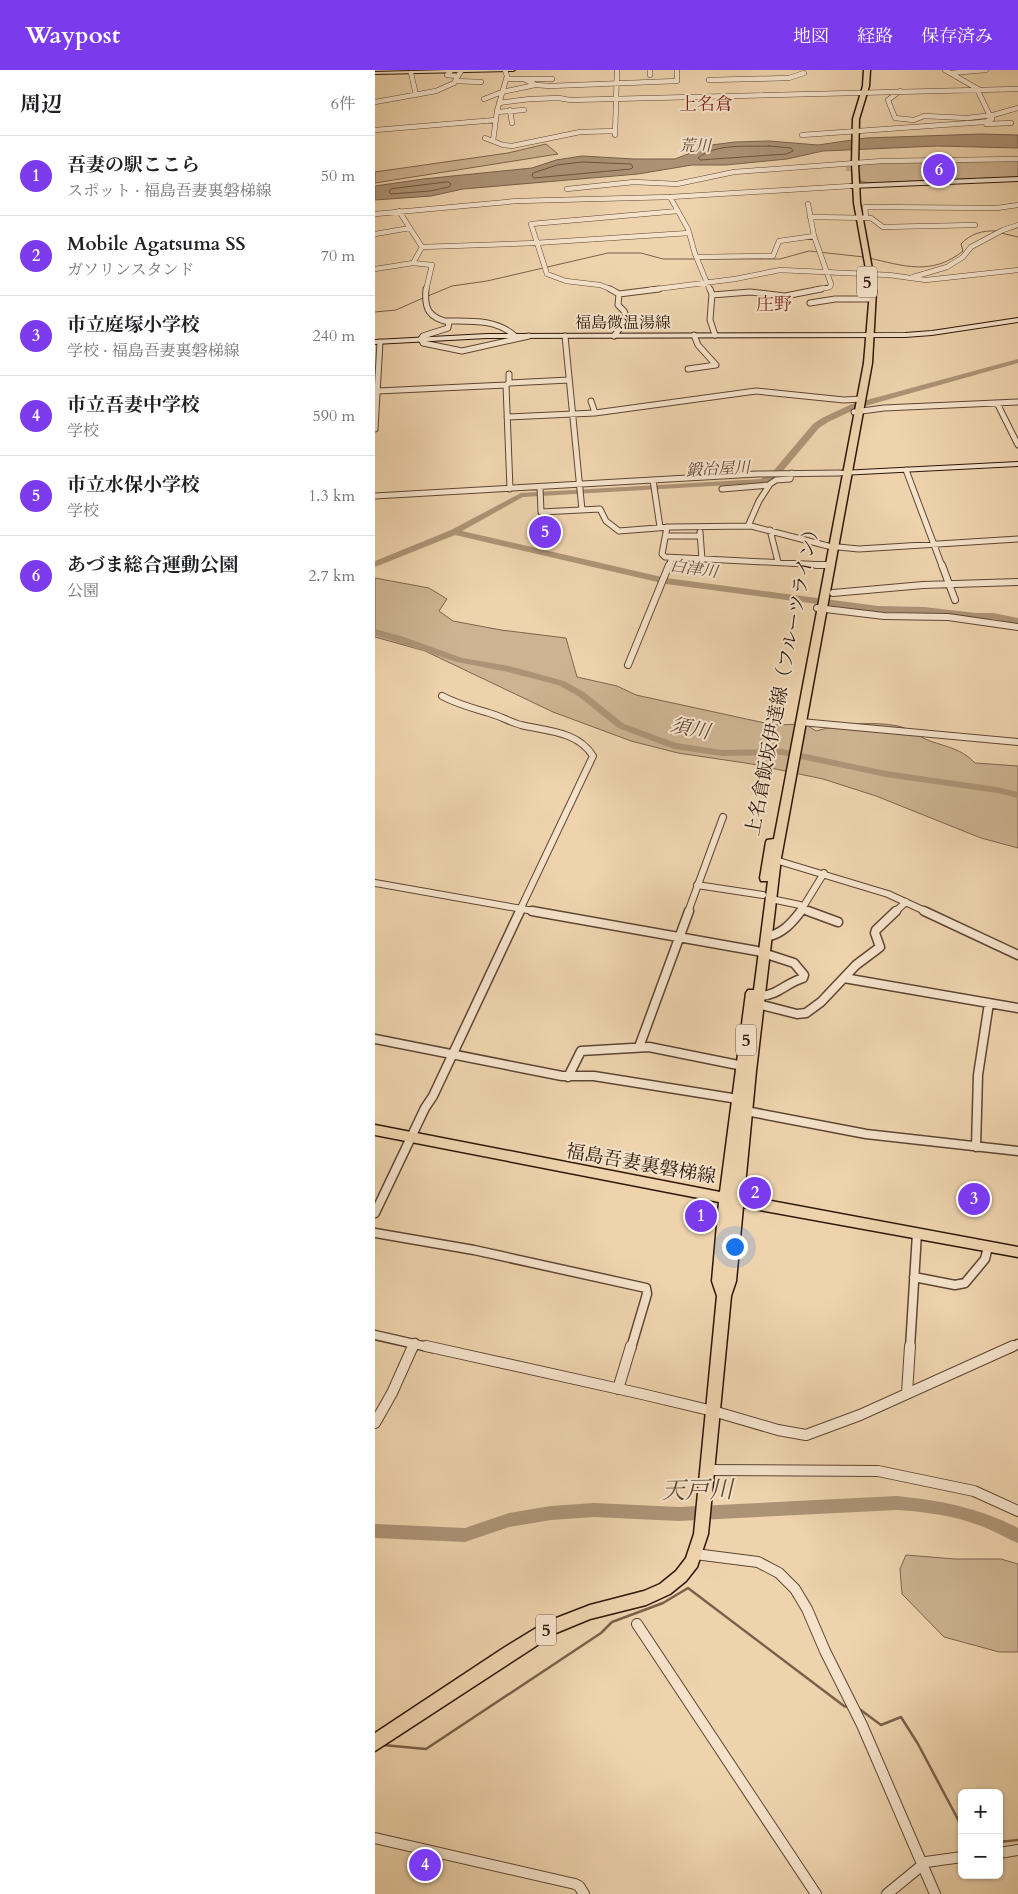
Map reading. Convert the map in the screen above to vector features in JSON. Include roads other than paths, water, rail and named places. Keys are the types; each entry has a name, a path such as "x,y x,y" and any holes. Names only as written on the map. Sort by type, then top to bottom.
{"main road":[{"path":"375,73 513,70"},
{"name":"上名倉飯坂伊達線（フルーツライン）","path":"863,70 863,92"},
{"name":"上名倉飯坂伊達線（フルーツライン）","path":"867,70 854,130 853,186 861,216 868,274 868,335"},
{"path":"853,186 1018,179"},
{"name":"上名倉飯坂伊達線（フルーツライン）","path":"707,1474 724,1296 729,1281 738,1100 772,859 820,607 827,593 832,546 844,473 858,405 873,291 868,274"},
{"name":"福島微温湯線","path":"378,342 529,336 868,335 932,333 1018,320"},
{"path":"844,473 1018,464"},
{"name":"上名倉飯坂伊達線（フルーツライン）","path":"827,593 825,564 832,546"},
{"name":"上名倉飯坂伊達線（フルーツライン）","path":"794,742 801,722 820,607"},
{"name":"上名倉飯坂伊達線（フルーツライン）","path":"732,1198 746,1111 759,1000 760,952 766,937 767,897"},
{"name":"福島吾妻裏磐梯線","path":"375,1130 1018,1252"},
{"name":"5","path":"380,1740 507,1654 551,1627 590,1612 646,1598 665,1589 681,1576 695,1554 701,1534 707,1474"}],"street":[{"path":"493,141 497,112 507,79 505,70"},
{"path":"485,138 503,145 518,145 580,132 615,133 617,70"},
{"path":"485,100 503,92 535,85 562,86 677,81 677,70"},
{"path":"738,70 739,80"},
{"path":"945,70 963,81 971,83 978,90 992,120 975,123"},
{"path":"950,73 984,70"},
{"path":"375,102 446,88 456,79 461,71"},
{"path":"450,72 447,75 456,79 481,82"},
{"path":"411,73 416,95"},
{"path":"709,80 789,78 804,73"},
{"path":"507,79 545,76 552,79"},
{"path":"524,79 535,85"},
{"path":"499,104 537,99 616,99 1018,88"},
{"path":"902,91 888,100 897,119 915,120 924,116 961,118 991,116 1018,108"},
{"path":"510,110 512,123"},
{"path":"497,112 524,110"},
{"path":"375,130 496,120"},
{"path":"802,135 975,123 1018,123"},
{"path":"997,124 1011,123"},
{"path":"567,189 634,182 677,184 734,172 822,166 853,166 885,161 1018,159"},
{"path":"822,166 853,166"},
{"path":"375,214 517,202 853,186"},
{"path":"671,196 689,233 712,295 710,320 715,335"},
{"path":"808,204 814,236 824,261 832,293"},
{"path":"861,216 865,207 997,208 1018,204"},
{"path":"678,211 532,224 536,243 547,274 557,276 566,282 594,282 606,285 619,294 742,278 775,270 825,271 913,277 926,280 1018,270"},
{"path":"375,219 400,213"},
{"path":"400,213 422,247"},
{"path":"810,217 861,216 873,218 883,226 975,225"},
{"path":"913,277 949,266 963,257 971,246 1003,230 1018,225"},
{"path":"375,234 410,228"},
{"path":"422,247 536,243 689,233"},
{"path":"697,257 771,256 779,241 814,236"},
{"path":"413,263 422,247"},
{"path":"375,269 413,263 431,264 425,299 433,316 447,322 471,322 501,326 513,338"},
{"path":"712,295 750,292 785,296 832,293 868,299"},
{"path":"810,303 832,293"},
{"path":"613,336 627,319 619,305 619,294"},
{"path":"447,322 448,328 423,336 421,339 423,343 458,351 513,338"},
{"path":"688,369 716,365 698,345 694,335"},
{"path":"565,336 582,510"},
{"path":"375,429 378,391 378,342"},
{"path":"509,374 507,384 507,417 510,488"},
{"path":"378,391 569,380"},
{"path":"507,417 595,413 756,391 845,400 858,405 884,408 1018,402"},
{"path":"591,401 595,413"},
{"path":"997,402 1018,445"},
{"path":"906,470 955,600"},
{"path":"748,526 769,485 775,481 790,479 792,473"},
{"path":"375,496 792,473 844,473"},
{"path":"653,480 666,536 662,556 702,560 825,564"},
{"path":"722,489 769,485"},
{"path":"541,487 541,512 600,510 603,512 606,521 619,531 663,527 748,526 832,546 859,549 1018,539"},
{"path":"700,527 702,560"},
{"path":"770,530 777,562"},
{"path":"666,536 701,536"},
{"path":"628,665 672,558"},
{"path":"827,593 1018,582"},
{"path":"820,607 884,616 948,618 1018,628"},
{"path":"375,1213 453,1054 592,754 579,742 556,731 520,726 490,713 457,704 441,696"},
{"path":"801,722 1018,742"},
{"path":"639,1047 723,817"},
{"path":"772,859 824,873 888,894 1018,955"},
{"path":"766,937 781,934 799,914 824,873"},
{"path":"375,883 760,952 794,963 804,976 803,978 791,981 777,993 759,1000"},
{"path":"697,885 767,897 800,905 837,922"},
{"path":"759,1000 804,1014 821,1002 856,965 880,947 881,943 875,933 906,902"},
{"path":"844,978 1018,1008"},
{"path":"976,1147 975,1110 978,1069 989,1003"},
{"path":"375,1039 569,1077 594,1076 738,1100"},
{"path":"569,1077 581,1051 639,1047 662,1049 743,1066"},
{"path":"746,1111 866,1134 1018,1150"},
{"path":"375,1233 457,1247 646,1288 647,1294 618,1388"},
{"path":"907,1393 917,1233"},
{"path":"914,1277 955,1284 965,1283 985,1259 989,1247"},
{"path":"375,1335 618,1388 713,1411 778,1430 806,1435 851,1418 1018,1344"},
{"path":"375,1422 392,1393 415,1344"},
{"path":"707,1474 785,1469 878,1471 974,1491 1018,1511"},
{"path":"695,1554 737,1558 760,1563 779,1572 794,1587 867,1737 935,1894"},
{"path":"637,1624 816,1894"},
{"path":"375,1838 575,1884 581,1888 584,1894"},
{"path":"1003,1852 1018,1850"},
{"path":"887,1894 926,1862 958,1858"}],"water":[{"path":"981,134 1018,135 1018,148 937,146 823,151 787,159 726,165 692,165 638,174 463,189 431,196 375,200 375,186 532,168 556,160 582,156 675,159 711,145 735,142 769,141 818,145 866,138"}],"waterway":[{"path":"869,258 906,266 918,267 940,264 963,251 961,244 973,235 986,231 996,231"},
{"path":"1001,233 1018,237"},
{"path":"428,296 452,286 487,281 608,253 641,253 663,259 780,259 809,251 864,257"},
{"path":"375,312 396,310 423,298"},
{"name":"鍛冶屋川","path":"454,532 521,495 763,481 778,471 816,426 825,420 855,406 1018,361"},
{"name":"白津川","path":"375,564 454,532"},
{"name":"白津川","path":"454,532 666,581 878,609 924,610 993,616 1018,621"},
{"name":"須川","path":"375,632 460,660 509,669 561,683 581,694 621,726 674,746 722,753 782,752 886,774 997,790 1018,795"},
{"name":"天戸川","path":"375,1531 465,1535 509,1520 551,1513 594,1510 679,1514 897,1503 929,1506 959,1512 1004,1528 1018,1536"},
{"path":"383,1745 426,1749 601,1633 612,1622 663,1603 688,1588 844,1706 848,1707"},
{"path":"858,1708 881,1725 901,1717 918,1744 958,1819"},
{"path":"1003,1842 1018,1840"}],"tunnel":[{"path":"846,169 861,168"}],"place":[{"name":"あづま総合運動公園","path":"939,170"},
{"name":"市立水保小学校","path":"545,532"},
{"name":"Mobile Agatsuma SS","path":"755,1193"},
{"name":"市立庭塚小学校","path":"974,1199"},
{"name":"吾妻の駅ここら","path":"701,1216"},
{"name":"市立吾妻中学校","path":"425,1865"}],"district":[{"name":"上名倉","path":"706,104"},
{"name":"庄野","path":"774,304"}],"water label":[{"name":"荒川","path":"695,145"}]}
